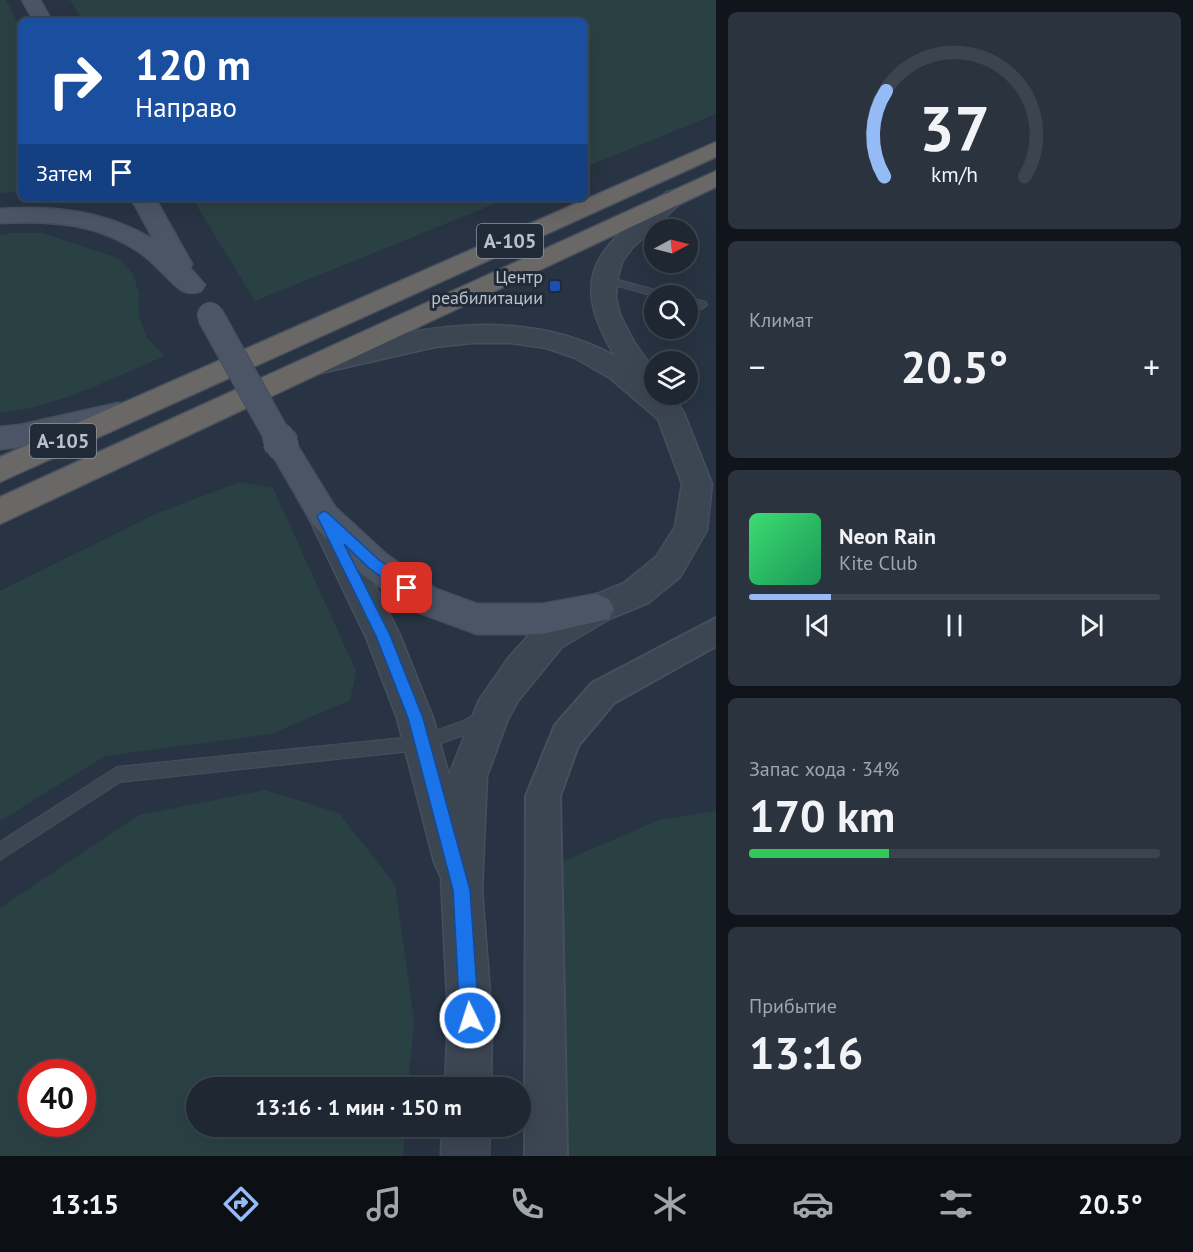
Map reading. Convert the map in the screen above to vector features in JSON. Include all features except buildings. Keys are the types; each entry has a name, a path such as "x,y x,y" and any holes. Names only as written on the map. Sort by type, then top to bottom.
{"highway":[{"name":"А-105","path":"0,470 716,149"},
{"name":"А-105","path":"0,511 716,178"}],"main road":[{"path":"31,0 41,18"},
{"path":"0,210 24,201"},
{"path":"145,201 324,516 374,564 424,600 477,619 542,620 597,609"},
{"path":"0,216 53,214 85,218 112,226 168,260 192,285"},
{"path":"0,438 20,436 126,412"}],"street":[{"path":"644,377 617,339 605,314 602,289 606,267 624,242 675,197"},
{"path":"319,364 392,345 455,334 501,332 547,338 584,352 619,371 644,389"},
{"path":"468,1077 470,1018 461,890 468,776 492,712 516,675 550,636 597,609 636,593 668,567 691,530 697,484 684,446 663,405"},
{"path":"324,516 383,635 415,718 461,890"},
{"path":"546,1156 543,796 566,736 603,693 716,630"},
{"path":"465,1156 466,1137"}],"lane":[{"path":"604,279 644,290"},
{"path":"698,304 702,305"},
{"path":"0,852 117,775 422,743 467,727 492,712"}],"green space":[{"path":"0,0 6,0 18,23 18,190 0,193"},
{"path":"70,0 716,0 716,114 588,166 588,18 81,18"},
{"path":"194,201 502,201 255,301"},
{"path":"42,233 118,258 133,274 139,294 139,316 147,338 165,356 64,398 22,410 0,413 0,235"},
{"path":"240,482 273,488 356,671 350,700 271,734 105,756 0,821 0,591 155,514"},
{"path":"265,790 339,813 395,885 414,1020 409,1077 186,1077 186,1137 404,1137 403,1156 0,1156 0,908 139,815"},
{"path":"716,811 716,1156 567,1156 552,866 659,820"}],"place":[{"name":"Центр реабилитации","path":"555,286"}],"route":[{"path":"407,588 374,564 324,516 383,635 415,718 461,890 470,1018"}]}
